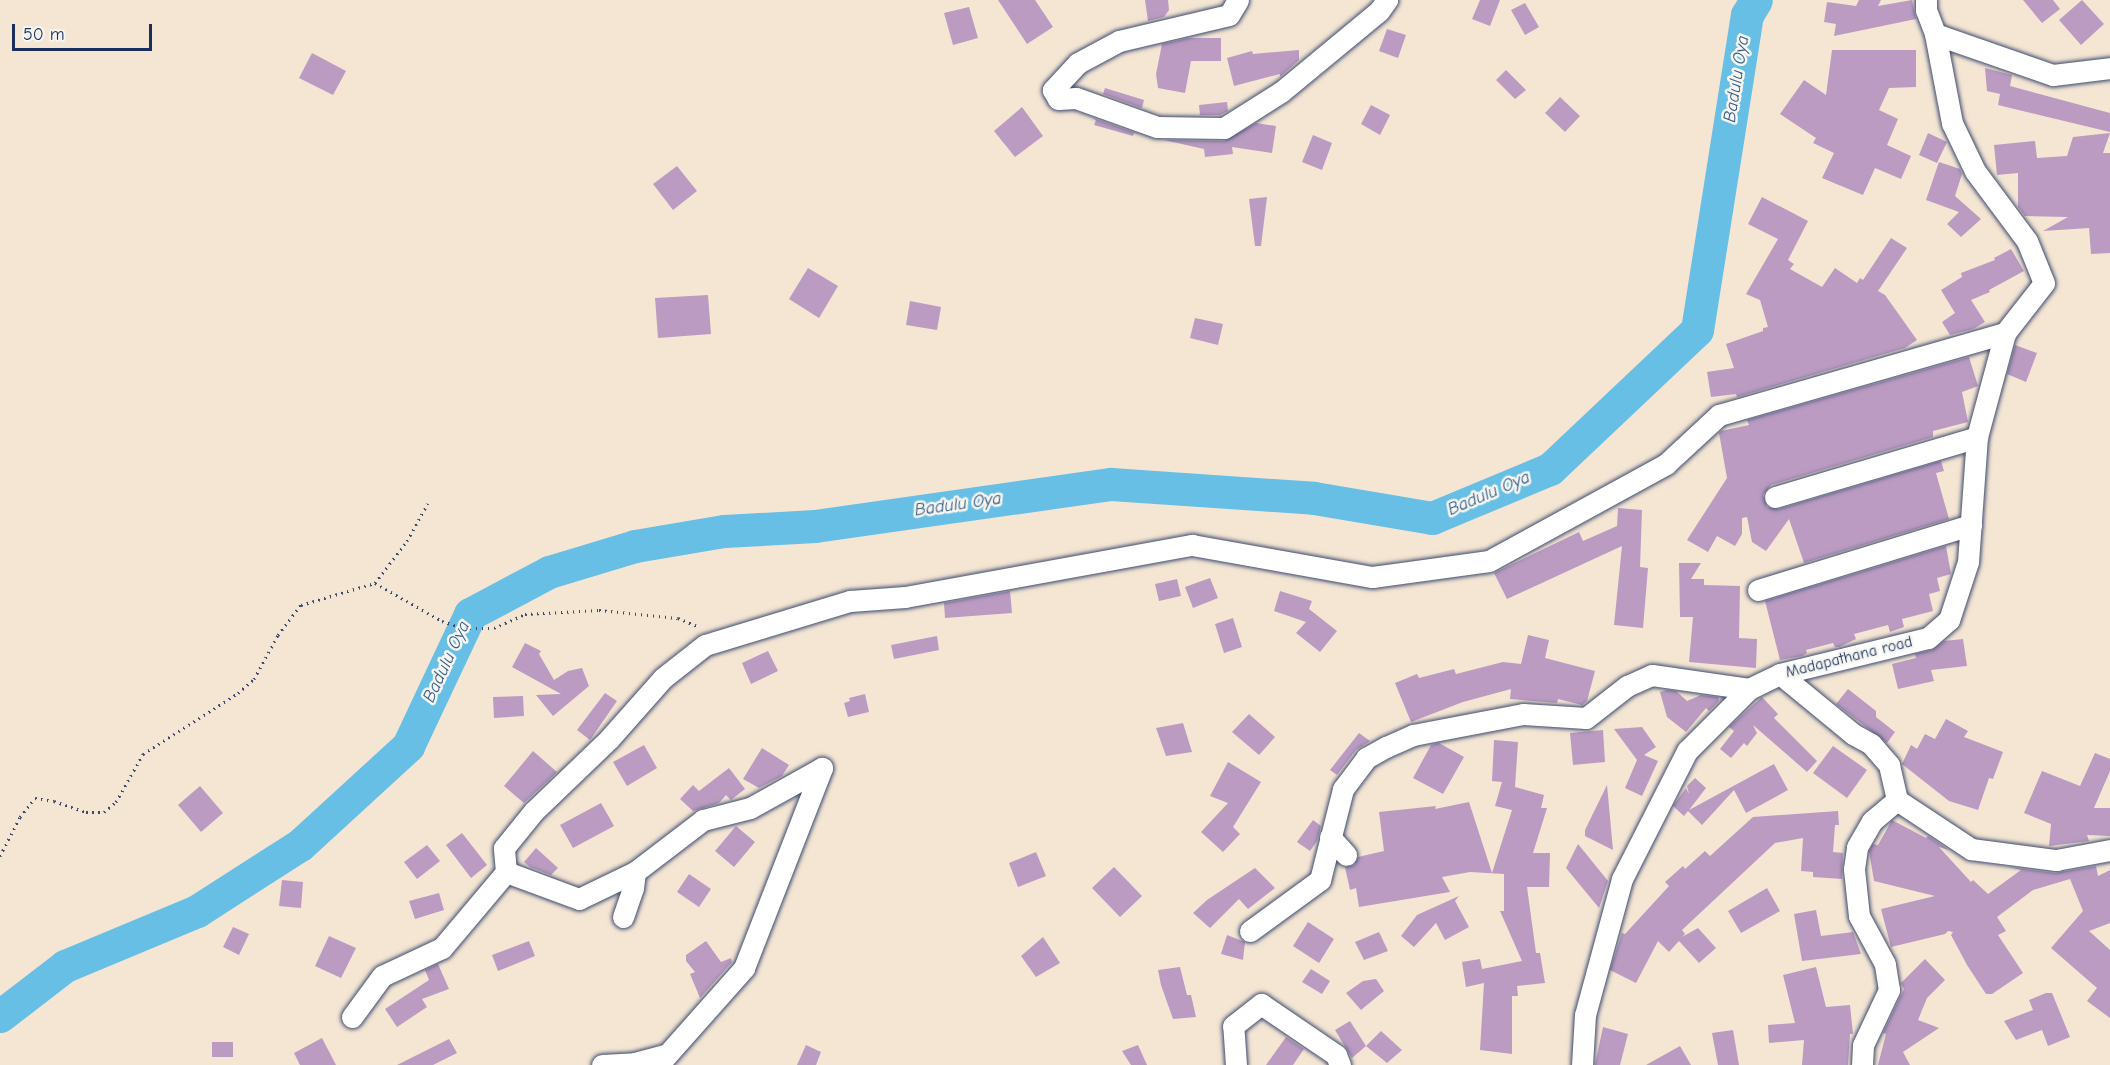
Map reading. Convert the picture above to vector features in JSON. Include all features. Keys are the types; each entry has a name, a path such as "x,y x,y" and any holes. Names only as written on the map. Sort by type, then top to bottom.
{"street":[{"path":"1238,0 1229,15 1119,41 1078,63 1053,90 1058,99 1076,98 1157,128 1224,128 1281,92 1379,11 1387,0"},
{"path":"1926,0 1926,10 1935,34 2053,75 2110,68"},
{"name":"Madapathana road","path":"1582,1065 1585,1015 1622,879 1686,751 1749,689 1780,674 1928,638 1950,620 1968,562 1977,437 2005,333 2044,283 2027,241 1975,171 1952,123 1935,34"},
{"path":"352,1017 382,976 442,948 506,872 504,848 534,811 609,739 663,678 705,645 850,601 905,597 1192,545 1372,577 1489,561 1666,464 1719,415 2005,333"},
{"path":"1775,496 1977,437"},
{"path":"1758,590 1971,525"},
{"path":"1780,674 1853,734 1871,744 1889,765 1897,800 1971,849 2056,860 2110,850"},
{"path":"1250,932 1320,880 1343,789 1366,758 1413,735 1524,714 1586,718 1627,686 1652,675 1749,689"},
{"path":"506,872 579,899 634,872 703,820 750,808 822,768 744,968 662,1060 602,1065"},
{"path":"1862,1065 1863,1045 1889,990 1886,964 1858,916 1854,869 1857,847 1872,821 1897,800"},
{"path":"1330,837 1346,855"},
{"path":"623,917 633,888 634,872"},
{"path":"1236,1065 1233,1026 1261,1004 1336,1055 1340,1065"}],"path":[{"path":"0,856 20,817 35,798 54,801 86,812 104,812 116,802 143,754 238,693 254,679 278,636 301,605 375,583 407,541 428,504"},
{"path":"375,583 442,621 464,628 494,628 525,614 599,610 678,618 703,629 705,645"}],"building":[{"path":"998,0 1035,0 1053,27 1027,44"},
{"path":"1145,0 1168,0 1169,10 1164,17 1148,21"},
{"path":"1480,0 1500,0 1490,26 1472,19"},
{"path":"1859,0 1881,0 1878,6 1912,0 1916,19 1834,36 1836,24 1824,22 1827,2 1856,6"},
{"path":"2023,0 2053,0 2060,9 2042,23"},
{"path":"2082,0 2104,24 2081,45 2059,20"},
{"path":"1525,3 1539,27 1525,35 1511,10"},
{"path":"969,7 978,38 953,45 944,13"},
{"path":"1387,29 1406,35 1398,58 1379,51"},
{"path":"1188,38 1221,38 1221,61 1191,61 1185,93 1158,88 1156,74 1162,44"},
{"path":"1299,50 1299,60 1280,77 1280,74 1234,86 1227,58 1252,51 1253,54"},
{"path":"1832,50 1916,50 1916,87 1889,88 1879,110 1898,119 1887,145 1911,156 1901,179 1875,168 1863,195 1822,178 1834,153 1813,143 1816,138 1780,114 1804,80 1826,95"},
{"path":"312,53 346,71 333,95 299,78"},
{"path":"1985,68 2012,75 2010,86 2110,113 2110,132 1998,105 2000,94 1987,91"},
{"path":"1506,70 1526,90 1515,99 1496,80"},
{"path":"1105,88 1144,100 1142,108 1103,94"},
{"path":"1560,97 1580,116 1565,132 1545,113"},
{"path":"1227,102 1228,111 1220,115 1200,115 1199,105"},
{"path":"1371,105 1390,115 1380,135 1361,124"},
{"path":"1022,107 1043,136 1015,157 994,131"},
{"path":"1090,117 1141,135 1134,133 1133,136 1094,125 1096,120"},
{"path":"1256,123 1276,126 1272,153 1232,147 1233,154 1205,157 1204,149 1164,140 1224,141"},
{"path":"1928,133 1947,142 1937,163 1919,155"},
{"path":"2110,133 2103,153 2110,153 2110,253 2091,254 2089,228 2043,231 2068,217 2025,216 2018,207 2018,173 1997,175 1994,145 2035,141 2037,158 2067,156 2073,137"},
{"path":"1313,135 1332,143 1322,170 1302,162"},
{"path":"1939,162 1960,169 1962,174 1955,196 1981,219 1961,237 1947,224 1959,212 1926,200"},
{"path":"677,166 697,191 673,210 653,184"},
{"path":"1267,197 1261,246 1255,246 1249,199"},
{"path":"1762,197 1808,221 1788,260 1794,264 1790,269 1822,287 1835,268 1857,283 1860,278 1863,280 1891,238 1907,248 1878,291 1885,295 1917,340 1905,348 1737,397 1736,394 1711,397 1707,372 1734,368 1726,344 1763,331 1763,328 1768,327 1760,300 1746,294 1778,239 1748,224"},
{"path":"2011,249 2024,271 1989,290 1990,292 1971,300 1985,322 1973,329 1950,335 1942,322 1955,313 1941,290 1962,277 1961,273 1995,260 1994,258"},
{"path":"808,268 838,286 819,318 789,299"},
{"path":"708,295 711,334 658,338 655,298"},
{"path":"910,301 941,307 937,330 906,325"},
{"path":"1195,318 1223,324 1218,345 1190,338"},
{"path":"2015,345 2037,353 2026,382 2007,374"},
{"path":"1969,357 1978,386 1962,392 1968,422 1933,431 1933,437 1771,485 1763,495 1767,507 1779,509 1941,461 1944,471 1936,473 1949,519 1804,563 1789,519 1766,551 1752,542 1747,517 1742,518 1742,534 1735,546 1717,536 1708,552 1687,540 1727,478 1719,433 1721,431 1749,425 1747,420"},
{"path":"1618,508 1642,510 1640,567 1648,568 1643,628 1614,625 1622,546 1507,599 1494,573 1579,532 1583,541 1617,526"},
{"path":"1946,546 1951,574 1937,578 1940,591 1929,594 1933,611 1902,619 1904,627 1890,632 1888,625 1854,634 1856,639 1839,647 1835,647 1833,643 1806,650 1807,653 1802,656 1780,660 1765,601"},
{"path":"1679,563 1701,563 1691,579 1704,579 1704,585 1740,586 1739,638 1757,639 1756,668 1689,662 1693,617 1680,617"},
{"path":"1210,578 1218,598 1193,608 1185,587"},
{"path":"1177,579 1181,596 1159,601 1155,584"},
{"path":"1010,591 1012,613 945,618 944,603"},
{"path":"1280,591 1312,601 1309,609 1337,631 1320,652 1296,633 1306,622 1274,611"},
{"path":"1233,618 1242,647 1224,653 1215,624"},
{"path":"1528,635 1549,640 1545,658 1595,671 1587,701 1582,705 1558,699 1557,703 1510,699 1511,689 1463,702 1411,722 1395,683 1417,674 1419,678 1454,669 1456,674 1503,662 1521,664"},
{"path":"937,636 939,650 894,659 891,645"},
{"path":"1963,639 1967,666 1931,670 1934,681 1898,689 1892,664 1916,658 1915,654 1932,650 1944,641"},
{"path":"525,643 541,651 539,654 554,680 568,671 582,668 589,686 553,716 536,695 561,694 512,667"},
{"path":"768,651 778,671 751,684 742,663"},
{"path":"1848,689 1876,711 1876,717 1895,732 1887,743 1836,704"},
{"path":"1676,691 1687,701 1701,695 1718,697 1719,701 1709,711 1706,708 1686,732 1667,717 1660,692"},
{"path":"605,693 617,701 590,740 577,730"},
{"path":"865,694 869,712 848,717 844,703 850,701 849,698"},
{"path":"523,696 524,716 494,718 493,697"},
{"path":"1762,697 1778,714 1774,718 1817,761 1807,772 1753,725 1757,733 1747,746 1744,743 1731,758 1720,749 1734,731 1729,727"},
{"path":"1249,714 1275,737 1259,755 1232,732"},
{"path":"1946,719 1968,731 1964,737 2003,752 1993,779 1989,778 1978,810 1949,801 1902,764 1911,745 1917,749 1925,734 1935,739"},
{"path":"1183,723 1192,752 1166,756 1156,728"},
{"path":"1642,727 1656,747 1644,755 1658,761 1642,796 1625,788 1637,760 1614,729"},
{"path":"1603,730 1605,762 1573,765 1570,733"},
{"path":"1359,733 1370,741 1356,750 1337,775 1330,770"},
{"path":"1494,740 1518,742 1515,787 1544,795 1541,808 1547,808 1533,853 1550,853 1549,887 1527,887 1536,953 1540,953 1545,983 1517,986 1518,996 1512,996 1512,1054 1480,1050 1484,983 1466,987 1462,962 1480,959 1482,969 1522,961 1500,911 1504,911 1504,874 1470,872 1442,877 1450,892 1359,907 1356,888 1350,890 1345,867 1354,865 1358,857 1384,851 1379,812 1436,806 1435,809 1469,802 1492,873 1512,810 1495,806 1502,782 1492,781"},
{"path":"1439,743 1464,757 1443,794 1413,778 1431,745"},
{"path":"644,745 657,768 627,786 613,762"},
{"path":"1833,746 1867,770 1847,798 1813,773"},
{"path":"762,748 789,765 782,776 759,788 743,779"},
{"path":"533,751 557,772 524,803 504,786"},
{"path":"2095,753 2110,759 2110,771 2094,808 2110,808 2110,836 2087,835 2089,841 2049,846 2051,824 2024,813 2042,771 2080,786"},
{"path":"1228,762 1261,782 1233,827 1240,834 1223,852 1201,832 1228,803 1210,796"},
{"path":"1774,764 1788,790 1746,813 1734,790 1702,825 1688,811 1684,816 1673,806 1686,788 1689,794 1687,786 1695,778 1706,788 1689,810"},
{"path":"729,768 745,789 731,800 726,795 719,803 693,811 680,799 693,785 699,791"},
{"path":"1607,785 1613,850 1585,836 1585,830"},
{"path":"200,786 223,813 201,832 178,805"},
{"path":"601,803 614,826 573,848 560,825"},
{"path":"1838,811 1839,825 1835,825 1833,852 1843,853 1842,879 1813,877 1813,872 1801,871 1803,838 1775,843 1682,930 1685,934 1682,937 1698,928 1716,948 1699,963 1679,941 1669,952 1658,941 1636,983 1610,970 1622,933 1625,934 1669,886 1665,882 1683,866 1685,869 1705,851 1710,856 1753,817"},
{"path":"1313,820 1321,826 1317,841 1310,851 1297,842"},
{"path":"1892,820 1926,838 1928,836 1949,850 1939,847 1971,882 1973,880 1988,894 2021,870 2009,867 2055,873 2096,866 2098,876 2110,870 2110,923 2089,931 2110,950 2110,1018 2087,1001 2097,988 2051,948 2083,911 2070,879 2033,890 1997,917 2006,931 1998,935 2023,973 1992,994 1986,994 1967,965 1951,935 1953,932 1948,931 1945,934 1891,947 1881,909 1935,896 1874,881 1869,851 1873,844 1878,845"},
{"path":"736,826 755,842 734,867 715,851"},
{"path":"462,833 487,865 471,878 446,845"},
{"path":"1578,844 1608,881 1599,908 1566,868"},
{"path":"427,845 440,861 417,879 404,862"},
{"path":"536,848 558,868 551,875 530,867 524,862"},
{"path":"1036,852 1046,876 1018,887 1009,863"},
{"path":"1114,867 1142,896 1120,917 1092,888"},
{"path":"1255,868 1275,888 1248,909 1239,899 1210,928 1193,913 1207,900"},
{"path":"689,874 711,889 699,907 677,892"},
{"path":"282,880 303,882 301,908 279,906"},
{"path":"1767,888 1780,911 1741,933 1728,911"},
{"path":"439,893 444,910 415,919 409,901"},
{"path":"1459,896 1455,901 1469,927 1445,940 1436,923 1414,947 1401,936 1417,915"},
{"path":"1816,910 1821,936 1853,932 1861,954 1802,961 1794,914"},
{"path":"1308,922 1334,939 1319,963 1293,946"},
{"path":"233,927 249,934 239,955 223,947"},
{"path":"1379,932 1388,951 1364,960 1355,942"},
{"path":"1227,935 1245,942 1243,960 1221,954"},
{"path":"329,936 356,948 341,978 315,966"},
{"path":"1043,937 1060,963 1036,977 1021,956"},
{"path":"529,941 535,956 498,971 492,955"},
{"path":"706,941 721,962 731,958 732,962 700,998 690,974 695,972 686,961 686,955"},
{"path":"1925,959 1945,980 1927,998 1918,1020 1939,1028 1903,1052 1910,1065 1878,1065 1886,1034 1883,1033 1904,989 1901,983"},
{"path":"438,964 449,989 422,999 427,1007 397,1027 385,1009 429,980 425,970"},
{"path":"1180,967 1187,995 1191,995 1196,1017 1173,1019 1161,985 1158,970"},
{"path":"1816,967 1826,1007 1850,1005 1853,1034 1850,1034 1848,1065 1802,1065 1804,1040 1769,1043 1768,1025 1795,1023 1783,975"},
{"path":"1311,969 1330,981 1322,994 1302,982"},
{"path":"1376,979 1384,991 1361,1010 1346,993 1363,981"},
{"path":"2052,993 2070,1037 2048,1046 2042,1030 2016,1040 2004,1021 2033,1010 2029,1000"},
{"path":"1350,1021 1366,1046 1352,1058 1335,1030"},
{"path":"1603,1027 1628,1034 1620,1065 1595,1065"},
{"path":"1733,1030 1739,1065 1718,1065 1712,1033"},
{"path":"1381,1031 1402,1050 1387,1063 1366,1046"},
{"path":"1286,1037 1304,1049 1293,1065 1266,1065"},
{"path":"322,1038 336,1065 300,1065 294,1053"},
{"path":"449,1039 457,1053 433,1065 397,1065"},
{"path":"212,1042 233,1042 233,1057 212,1057"},
{"path":"806,1045 821,1052 816,1065 797,1065"},
{"path":"1138,1045 1147,1065 1131,1065 1122,1051"},
{"path":"1680,1046 1691,1065 1646,1065"}],"waterway":[{"name":"Badulu Oya","path":"0,1016 65,966 197,911 300,845 408,746 470,614 549,572 635,546 724,531 815,526 1111,484 1314,498 1432,518 1550,469 1697,330 1747,15 1756,0"}]}
